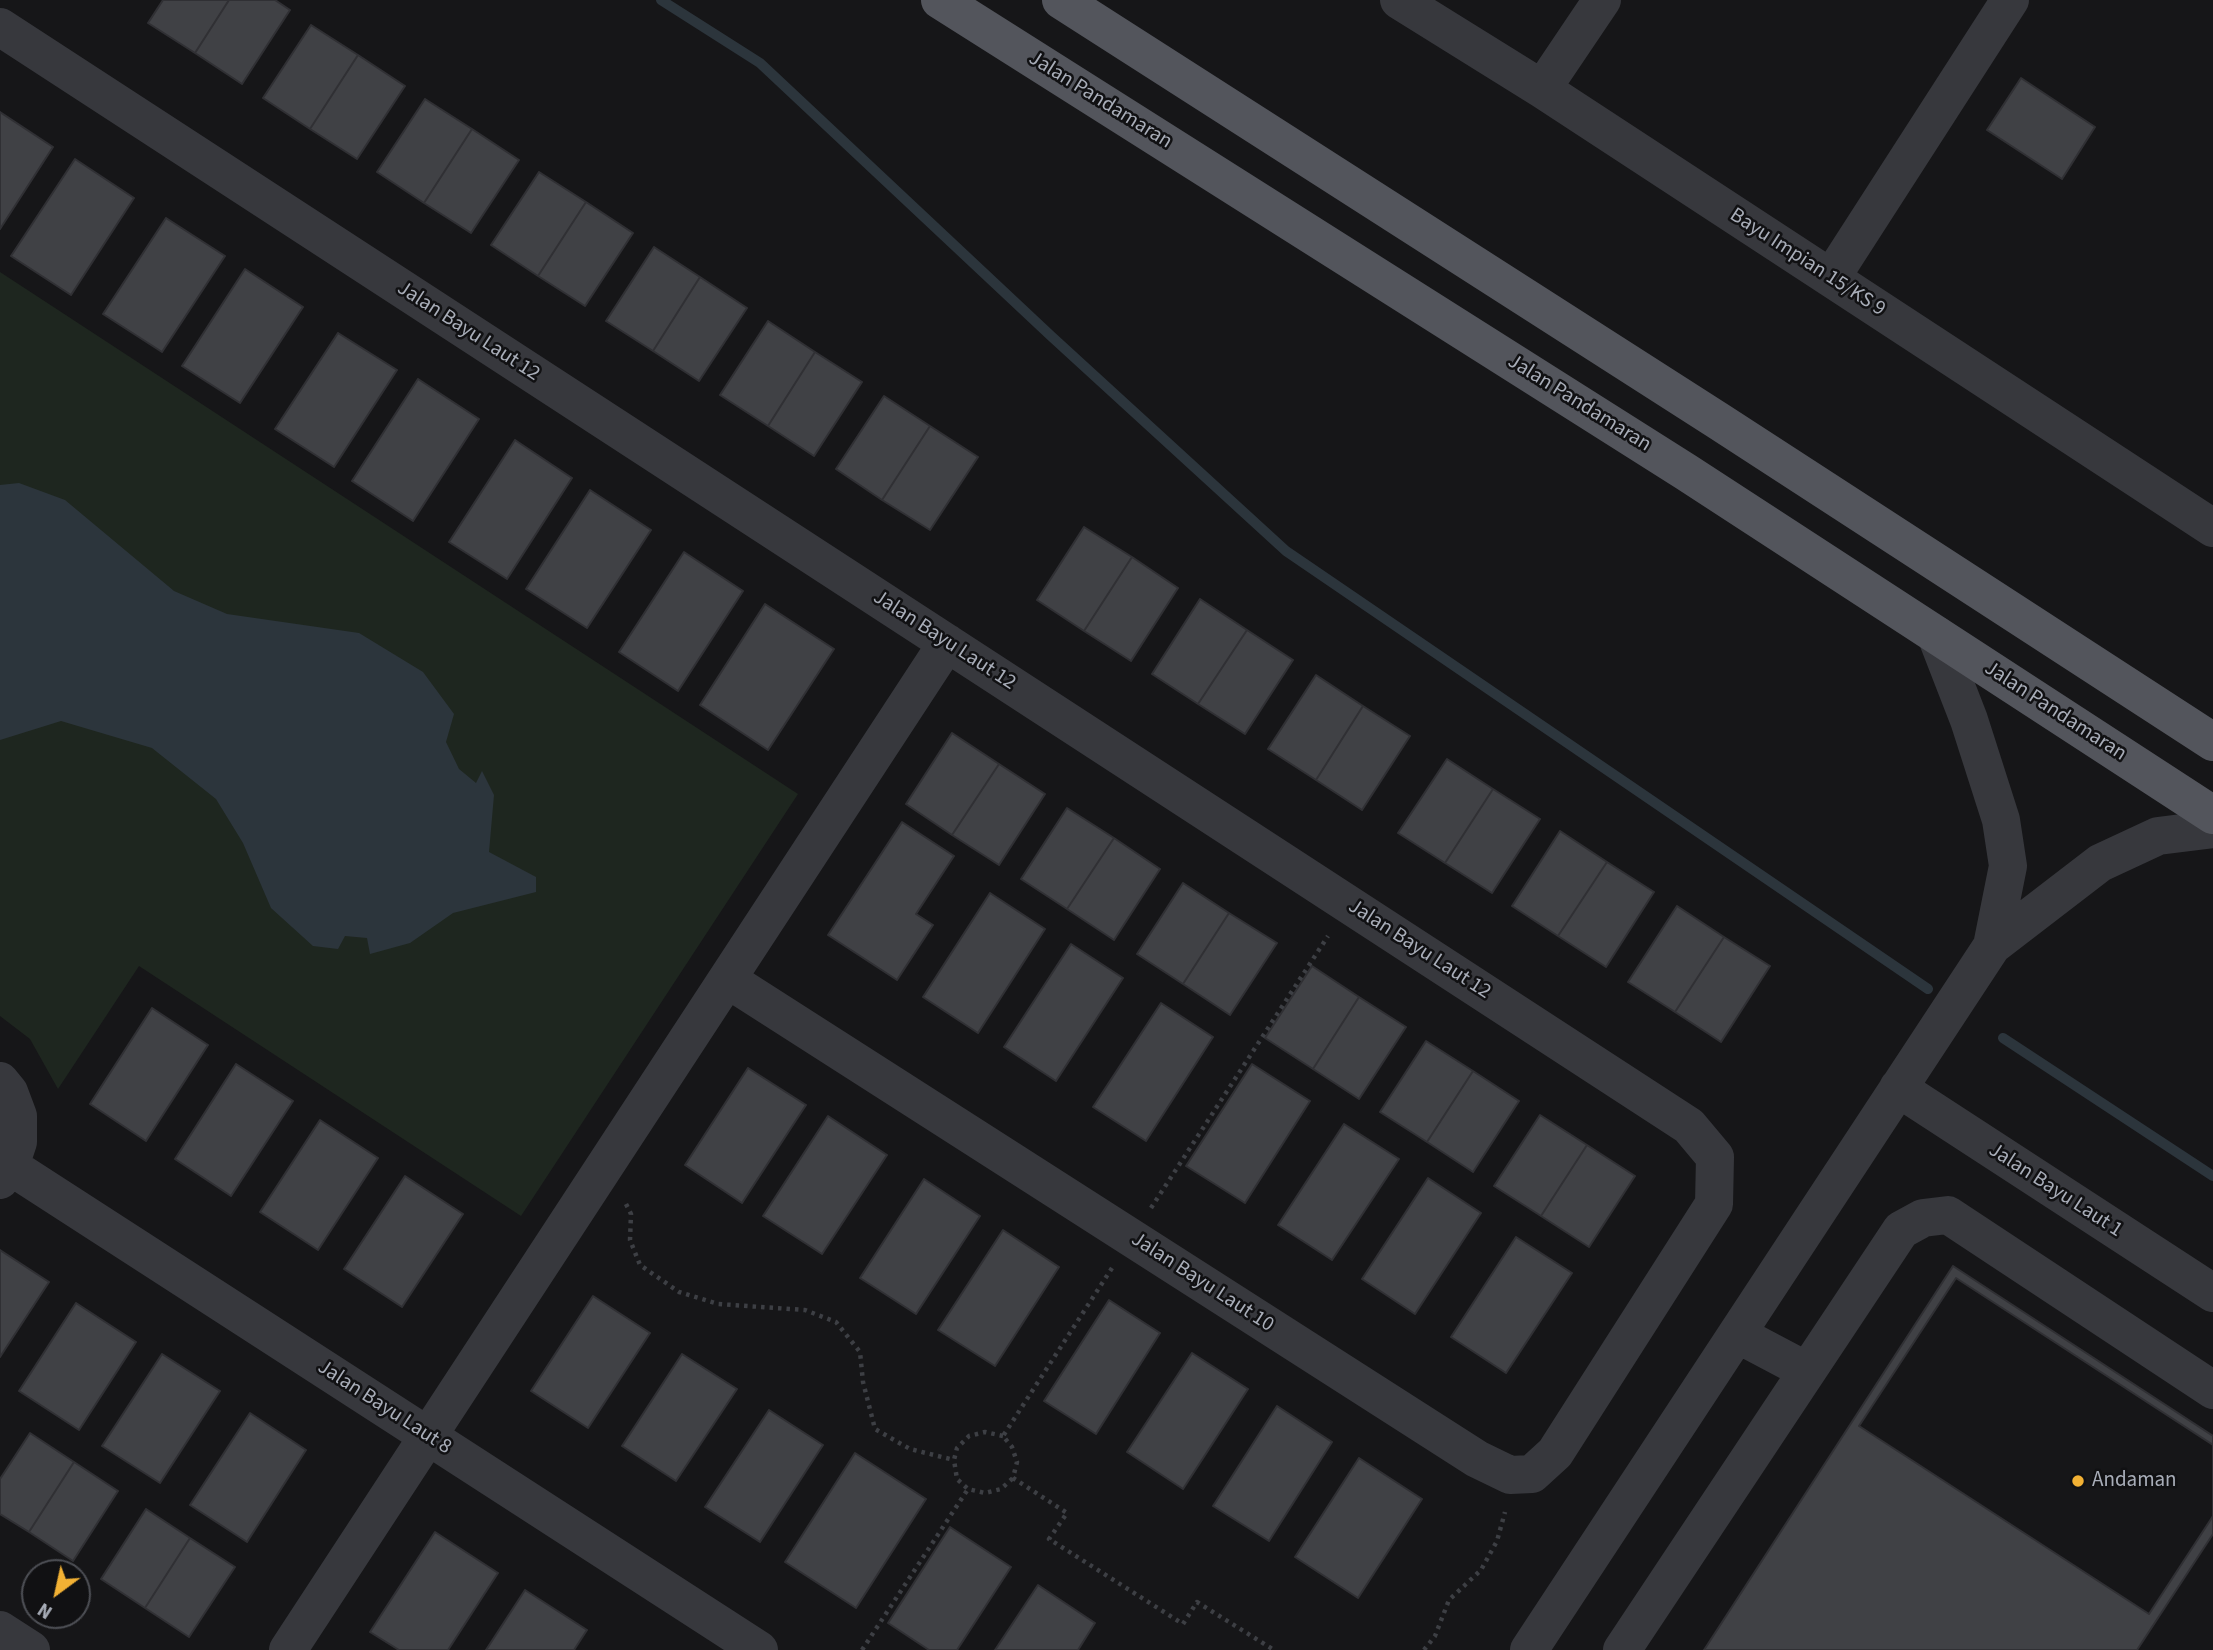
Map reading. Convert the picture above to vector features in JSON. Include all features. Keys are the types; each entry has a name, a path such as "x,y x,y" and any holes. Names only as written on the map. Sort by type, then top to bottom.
{"main road":[{"name":"Jalan Pandamaran","path":"940,0 1663,457 2213,815"},
{"path":"1061,0 2213,742"}],"street":[{"name":"Bayu Impian 15/KS 9","path":"1399,0 1542,89 2213,528"},
{"path":"1542,89 1602,0"},
{"path":"1831,278 2010,0"},
{"name":"Jalan Bayu Laut 12","path":"0,27 1689,1126 1715,1157 1714,1204 1555,1453 1532,1474 1510,1475"},
{"path":"1936,635 1969,720 2001,820 2008,866 1992,946"},
{"path":"288,1650 947,643"},
{"path":"1529,1650 1992,946 2100,863 2158,836 2213,829"},
{"name":"Jalan Bayu Laut 10","path":"727,979 1477,1459 1510,1475"},
{"path":"0,1081 9,1092 18,1116 18,1142 5,1173"},
{"name":"Jalan Bayu Laut 1","path":"1898,1088 2213,1293"},
{"name":"Jalan Bayu Laut 8","path":"5,1173 428,1436 759,1650"},
{"path":"1622,1650 1901,1230 1923,1219 1948,1215 2211,1384"},
{"path":"1737,1334 1807,1371"},
{"path":"0,1630 31,1650"}],"path":[{"path":"1003,1436 1349,904"},
{"path":"596,1181 622,1198 631,1214 630,1240 640,1265 679,1292 718,1304 805,1310 836,1322 860,1352 863,1382 875,1429 910,1449 954,1460"},
{"path":"985,1432 1003,1436 1012,1447 1017,1462 1013,1478 1001,1489 985,1493 968,1489 957,1479 954,1460 957,1448 969,1436 985,1432"},
{"path":"1424,1650 1435,1636 1449,1600 1481,1570 1497,1541 1504,1518 1510,1475"},
{"path":"1013,1478 1067,1513 1049,1539 1183,1624 1197,1602 1274,1650"},
{"path":"862,1650 968,1489"}],"shaded area":[{"path":"0,272 798,794 521,1216 139,966 58,1089 30,1039 0,1016"},
{"path":"19,483 65,500 174,591 227,614 359,633 423,672 454,714 446,742 459,769 476,783 482,771 494,795 489,852 536,877 536,892 453,913 410,943 370,954 367,938 345,936 338,949 313,946 271,908 243,843 216,799 152,748 61,721 0,740 0,485"}],"building":[{"path":"163,0 229,0 195,53 148,23"},
{"path":"229,0 275,0 290,10 242,84 195,53"},
{"path":"311,25 358,55 310,129 263,98"},
{"path":"358,55 405,86 357,159 310,129"},
{"path":"2021,78 2095,127 2062,179 1987,130"},
{"path":"425,99 472,129 424,203 377,172"},
{"path":"0,112 53,147 0,229"},
{"path":"472,129 519,160 471,233 424,203"},
{"path":"75,159 134,198 71,295 11,256"},
{"path":"539,172 586,202 538,276 491,245"},
{"path":"586,202 633,233 585,306 538,276"},
{"path":"166,218 225,256 162,352 103,314"},
{"path":"654,247 700,277 653,351 606,321"},
{"path":"245,269 303,307 240,403 182,366"},
{"path":"700,277 747,308 699,381 653,351"},
{"path":"768,321 815,352 768,426 720,395"},
{"path":"338,333 397,370 334,467 275,429"},
{"path":"815,352 862,382 814,456 768,426"},
{"path":"418,379 479,419 413,521 352,481"},
{"path":"884,396 930,426 882,500 836,469"},
{"path":"930,426 978,457 930,530 882,500"},
{"path":"515,440 572,478 507,579 449,542"},
{"path":"590,490 651,530 587,628 526,589"},
{"path":"1084,527 1132,557 1084,631 1037,600"},
{"path":"684,552 743,591 678,691 619,652"},
{"path":"1132,557 1178,588 1131,661 1084,631"},
{"path":"1200,599 1247,630 1198,704 1152,674"},
{"path":"765,604 834,649 768,750 700,705"},
{"path":"1247,630 1293,660 1245,734 1198,704"},
{"path":"1316,675 1363,706 1316,780 1268,749"},
{"path":"1363,706 1410,736 1362,810 1316,780"},
{"path":"952,733 999,764 952,835 906,804"},
{"path":"1447,759 1493,789 1445,863 1398,833"},
{"path":"999,764 1045,794 999,865 952,835"},
{"path":"1493,789 1540,819 1492,893 1445,863"},
{"path":"1067,808 1114,838 1067,909 1021,879"},
{"path":"902,822 954,856 916,914 933,925 897,980 828,935"},
{"path":"1560,831 1607,862 1558,936 1512,906"},
{"path":"1114,838 1160,869 1114,940 1067,909"},
{"path":"1607,862 1654,892 1606,967 1558,936"},
{"path":"1183,883 1229,913 1183,984 1137,954"},
{"path":"990,893 1045,929 978,1033 923,997"},
{"path":"1677,906 1724,937 1675,1012 1628,982"},
{"path":"1229,913 1277,943 1230,1015 1183,984"},
{"path":"1724,937 1770,966 1721,1042 1675,1012"},
{"path":"1071,944 1123,978 1056,1081 1004,1047"},
{"path":"1312,966 1359,997 1313,1069 1265,1038"},
{"path":"1359,997 1406,1027 1359,1099 1313,1069"},
{"path":"1161,1003 1213,1037 1146,1141 1093,1107"},
{"path":"152,1008 208,1045 146,1141 90,1104"},
{"path":"1426,1041 1473,1071 1427,1142 1380,1112"},
{"path":"236,1064 293,1101 231,1196 175,1159"},
{"path":"1252,1064 1310,1101 1245,1203 1186,1166"},
{"path":"748,1068 806,1105 742,1203 685,1165"},
{"path":"1473,1071 1519,1101 1473,1172 1427,1142"},
{"path":"1540,1115 1587,1145 1541,1216 1494,1186"},
{"path":"828,1116 887,1155 822,1254 763,1216"},
{"path":"320,1120 378,1158 318,1250 260,1212"},
{"path":"1344,1124 1399,1159 1332,1260 1278,1225"},
{"path":"1587,1145 1635,1176 1589,1247 1541,1216"},
{"path":"405,1176 463,1214 402,1307 344,1269"},
{"path":"1428,1178 1481,1213 1415,1314 1362,1279"},
{"path":"924,1179 980,1216 916,1314 860,1278"},
{"path":"1003,1230 1059,1267 995,1366 938,1330"},
{"path":"1516,1237 1572,1273 1506,1373 1451,1337"},
{"path":"0,1250 49,1282 0,1357"},
{"path":"1953,1266 2213,1436 2213,1534 2137,1650 1704,1650"},
{"name":"Andaman","path":"1956,1278 2213,1445 2213,1516 2149,1614 1859,1426"},
{"path":"593,1296 650,1333 588,1428 531,1391"},
{"path":"1109,1300 1160,1333 1096,1434 1044,1401"},
{"path":"76,1303 136,1342 79,1430 19,1391"},
{"path":"1192,1353 1248,1389 1183,1489 1127,1452"},
{"path":"162,1354 220,1391 160,1483 102,1446"},
{"path":"682,1354 737,1389 676,1481 622,1446"},
{"path":"1277,1406 1332,1442 1269,1541 1213,1506"},
{"path":"769,1410 823,1445 760,1542 705,1507"},
{"path":"250,1413 306,1450 247,1542 190,1505"},
{"path":"30,1433 74,1462 29,1532 0,1514 0,1479"},
{"path":"855,1453 926,1499 856,1608 785,1562"},
{"path":"1359,1458 1422,1499 1358,1598 1295,1557"},
{"path":"74,1462 118,1491 74,1559 70,1559 29,1532"},
{"path":"146,1509 190,1538 145,1608 101,1579"},
{"path":"950,1527 1011,1567 957,1650 929,1650 888,1623"},
{"path":"435,1532 498,1573 448,1650 399,1650 370,1632"},
{"path":"190,1538 235,1567 189,1637 145,1608"},
{"path":"1038,1585 1095,1623 1078,1650 995,1650"},
{"path":"525,1590 587,1630 574,1650 486,1650"}],"waterway":[{"path":"661,0 760,63 1051,336 1286,551 1928,989"},
{"path":"2003,1038 2213,1176"}],"place":[{"name":"Andaman","path":"2078,1481"}]}
